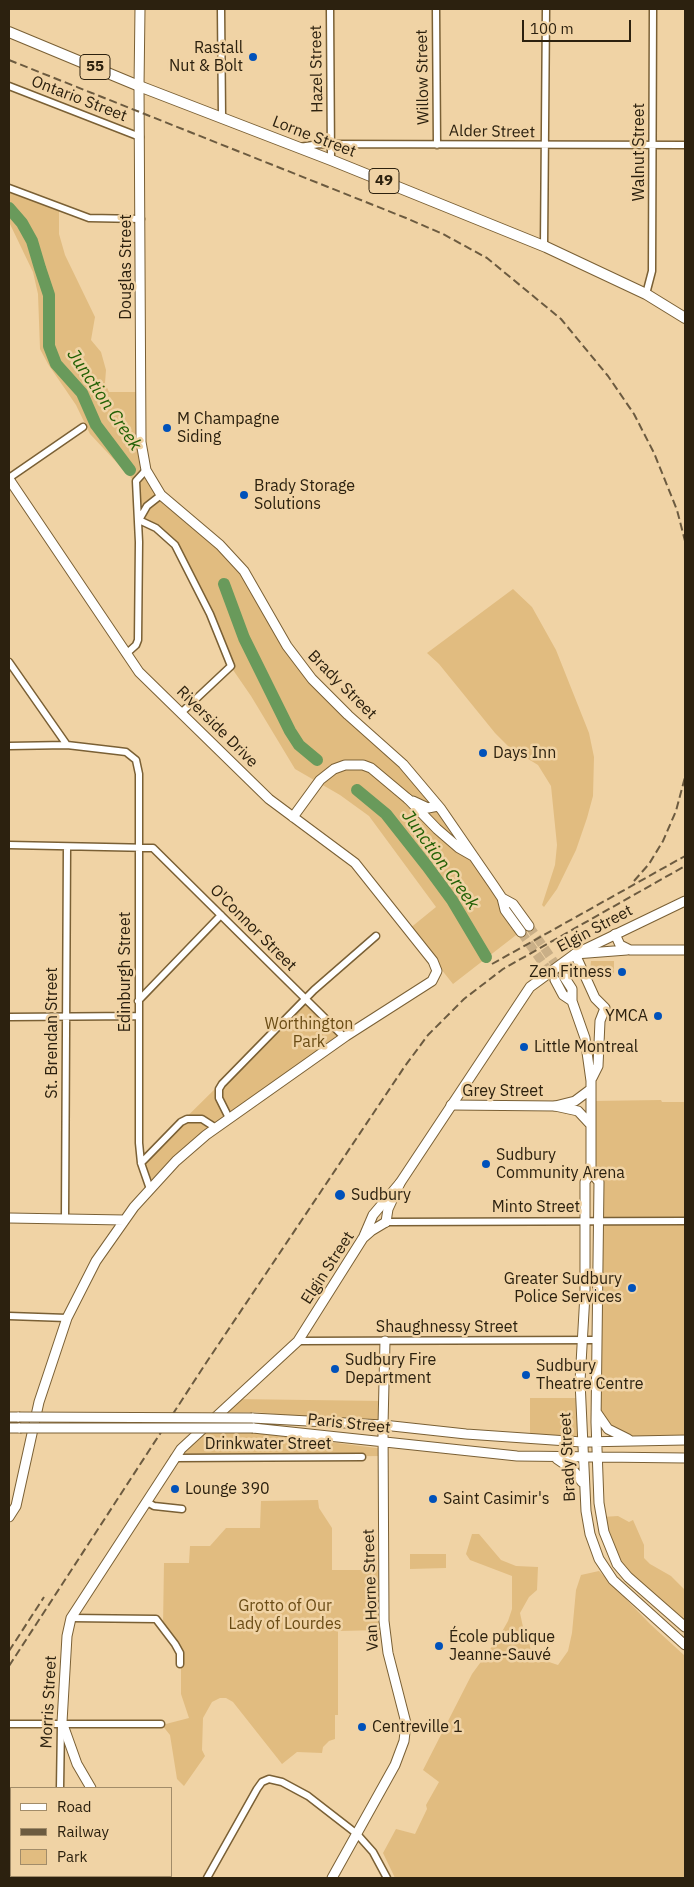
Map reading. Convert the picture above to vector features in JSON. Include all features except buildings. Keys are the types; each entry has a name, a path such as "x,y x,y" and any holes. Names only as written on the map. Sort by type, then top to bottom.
{"main road":[{"name":"Douglas Street","path":"140,9 141,442 146,470"},
{"name":"Lorne Street","path":"9,32 139,86 222,116 544,246 646,294 685,318"},
{"name":"Brady Street","path":"146,470 161,495 230,555 252,583 295,659 323,692 403,764 438,806 476,858 502,898 505,910 521,932"},
{"name":"Riverside Drive","path":"9,479 139,672 182,712 269,800 355,863 436,968 437,974 432,981 344,1037"},
{"path":"293,817 320,780 334,769 345,765 363,765 371,768 408,799 458,848 476,858"},
{"path":"408,799 420,806 438,806"},
{"name":"Brady Street","path":"502,898 513,904 529,926"},
{"name":"Elgin Street","path":"71,1618 174,1458 188,1441 298,1341 363,1238 371,1230 386,1222 388,1209 400,1183 530,987 575,954 685,901"},
{"path":"614,934 620,945 628,950"},
{"path":"555,1106 575,1101 591,1085 598,1066 600,1021 605,1008 595,998 575,954 628,950 685,950"},
{"name":"Brady Street","path":"559,978 572,989 572,1001 585,1038 591,1085 591,1172 585,1182 585,1294 580,1381 582,1459 590,1534 599,1559 613,1580 685,1645"},
{"path":"11,1515 16,1506 38,1402 67,1318 88,1276 124,1220 176,1161 229,1118 344,1037"},
{"name":"Grey Street","path":"451,1105 555,1106"},
{"path":"555,1106 578,1111 591,1125"},
{"name":"Brady Street","path":"591,1172 599,1182 596,1412 599,1503 604,1532 617,1564 628,1578 685,1627"},
{"path":"363,1238 373,1215 400,1183"},
{"path":"9,1218 124,1220"},
{"name":"Van Horne Street","path":"332,1878 395,1766 404,1741 406,1723 385,1640 383,1425 385,1341"},
{"path":"596,1412 604,1425 612,1432 633,1441"},
{"name":"Paris Street","path":"9,1417 252,1418 383,1425 466,1434 582,1442 685,1440"},
{"name":"Paris Street","path":"9,1428 254,1428 460,1452 582,1459 685,1458"},
{"path":"555,1458 573,1470 584,1484"},
{"name":"Morris Street","path":"62,1722 67,1636 71,1618"},
{"path":"62,1722 77,1764 90,1787"}],"street":[{"path":"221,9 222,116"},
{"name":"Hazel Street","path":"330,9 332,160"},
{"name":"Willow Street","path":"436,9 437,145"},
{"path":"544,246 546,9"},
{"name":"Walnut Street","path":"646,294 652,271 654,9"},
{"name":"Ontario Street","path":"9,86 140,137"},
{"name":"Alder Street","path":"298,147 331,145 685,145"},
{"path":"9,188 89,218 141,219"},
{"path":"9,479 83,427"},
{"path":"126,654 136,645 138,640 138,520 136,481 146,470"},
{"path":"138,520 148,506 161,495"},
{"path":"138,520 156,528 175,545 210,614 231,666 182,712"},
{"path":"9,662 67,746"},
{"path":"9,746 67,746"},
{"name":"Edinburgh Street","path":"67,746 118,751 132,755 136,760 139,774 138,1016 141,1163 150,1189"},
{"name":"O'Connor Street","path":"9,845 67,848 148,847 157,850 344,1037"},
{"name":"St. Brendan Street","path":"65,1218 67,848"},
{"path":"138,1001 221,915"},
{"path":"229,1118 218,1098 218,1089 306,999 376,936"},
{"path":"9,1017 138,1016"},
{"path":"141,1163 181,1122 187,1119 202,1119 216,1128"},
{"name":"Minto Street","path":"386,1222 685,1221"},
{"path":"9,1316 67,1318"},
{"name":"Shaughnessy Street","path":"298,1341 597,1340"},
{"name":"Drinkwater Street","path":"174,1458 362,1457"},
{"path":"147,1502 154,1506 182,1509"},
{"path":"71,1618 156,1620 180,1653 180,1664"},
{"path":"9,1724 62,1722 161,1724"},
{"name":"Morris Street","path":"60,1787 62,1722"},
{"path":"207,1878 257,1788 262,1782 270,1779 282,1782 308,1796 357,1834 373,1852 387,1878"}],"green space":[{"path":"9,189 59,209 59,234 65,255 95,317 91,340 101,352 106,370 105,383 109,392 141,392 141,442 155,486 230,554 296,658 417,779 520,932 453,984 409,929 436,907 369,816 340,795 295,769 251,696 231,667 209,614 168,537 138,520 135,482 90,434 76,405 48,364 40,349 38,294 33,272 9,222"},
{"path":"513,589 532,607 556,650 589,733 594,757 593,796 587,818 576,850 557,889 544,907 542,905 555,865 557,845 551,786 538,765 510,748 495,733 439,664 427,653"},
{"path":"591,961 614,961 614,973 590,972"},
{"name":"Worthington Park","path":"306,999 345,1037 230,1118 151,1189 141,1162"},
{"path":"661,1100 662,1102 685,1102 685,1439 633,1440 612,1431 597,1411 599,1183 592,1172 592,1101"},
{"path":"530,1398 580,1398 581,1442 530,1438"},
{"path":"233,1399 384,1401 384,1425 255,1412 220,1412"},
{"path":"202,1433 259,1433 384,1449 384,1456 260,1457 176,1462"},
{"name":"Grotto of Our Lady of Lourdes","path":"318,1500 319,1508 332,1528 332,1570 384,1570 385,1630 338,1631 338,1715 335,1715 335,1739 329,1741 323,1747 322,1753 297,1752 282,1764 233,1702 226,1698 220,1698 212,1702 203,1718 202,1750 205,1756 184,1786 177,1779 170,1735 162,1725 189,1718 181,1694 181,1653 163,1626 164,1563 189,1563 190,1546 210,1546 226,1528 260,1528 261,1501"},
{"path":"618,1516 629,1522 633,1520 644,1545 644,1558 650,1564 671,1576 685,1590 685,1626 617,1564 602,1517"},
{"path":"472,1534 479,1534 501,1560 516,1566 538,1567 537,1590 529,1597 520,1613 523,1627 528,1636 533,1662 549,1662 558,1665 568,1651 572,1633 576,1590 581,1575 599,1571 650,1624 685,1656 685,1878 395,1878 383,1853 396,1829 415,1834 427,1809 426,1805 439,1782 423,1770 472,1674 499,1637 512,1609 512,1576 470,1560 466,1554"},
{"path":"410,1554 446,1554 446,1568 410,1569"}],"waterway":[{"name":"Junction Creek","path":"9,208 22,223 32,241 49,295 49,346 56,364 82,393 96,425 130,470"},
{"name":"Junction Creek","path":"224,584 244,638 290,731 299,745 317,760"},
{"name":"Junction Creek","path":"357,790 386,814 427,866 452,900 486,957"}],"tunnel":[{"path":"529,926 563,975"},
{"path":"521,932 554,979"}],"railway":[{"path":"9,60 406,218 443,234 487,258 561,319 608,376 634,414 654,453 677,510 685,541"},
{"path":"634,881 649,864 663,841 676,811 685,777"},
{"path":"492,964 685,856"},
{"path":"9,1666 206,1363 405,1066 428,1035 464,999 503,969 685,866"},
{"path":"9,1651 44,1597"}],"place":[{"name":"Rastall Nut & Bolt","path":"253,57"},
{"name":"M Champagne Siding","path":"167,428"},
{"name":"Brady Storage Solutions","path":"244,495"},
{"name":"Days Inn","path":"483,753"},
{"name":"Zen Fitness","path":"622,972"},
{"name":"YMCA","path":"658,1016"},
{"name":"Little Montreal","path":"524,1047"},
{"name":"Sudbury Community Arena","path":"486,1164"},
{"name":"Sudbury","path":"340,1195"},
{"name":"Greater Sudbury Police Services","path":"632,1288"},
{"name":"Sudbury Fire Department","path":"335,1369"},
{"name":"Sudbury Theatre Centre","path":"526,1375"},
{"name":"Lounge 390","path":"175,1489"},
{"name":"Saint Casimir's","path":"433,1499"},
{"name":"École publique Jeanne-Sauvé","path":"439,1646"},
{"name":"Centreville 1","path":"362,1727"}]}
